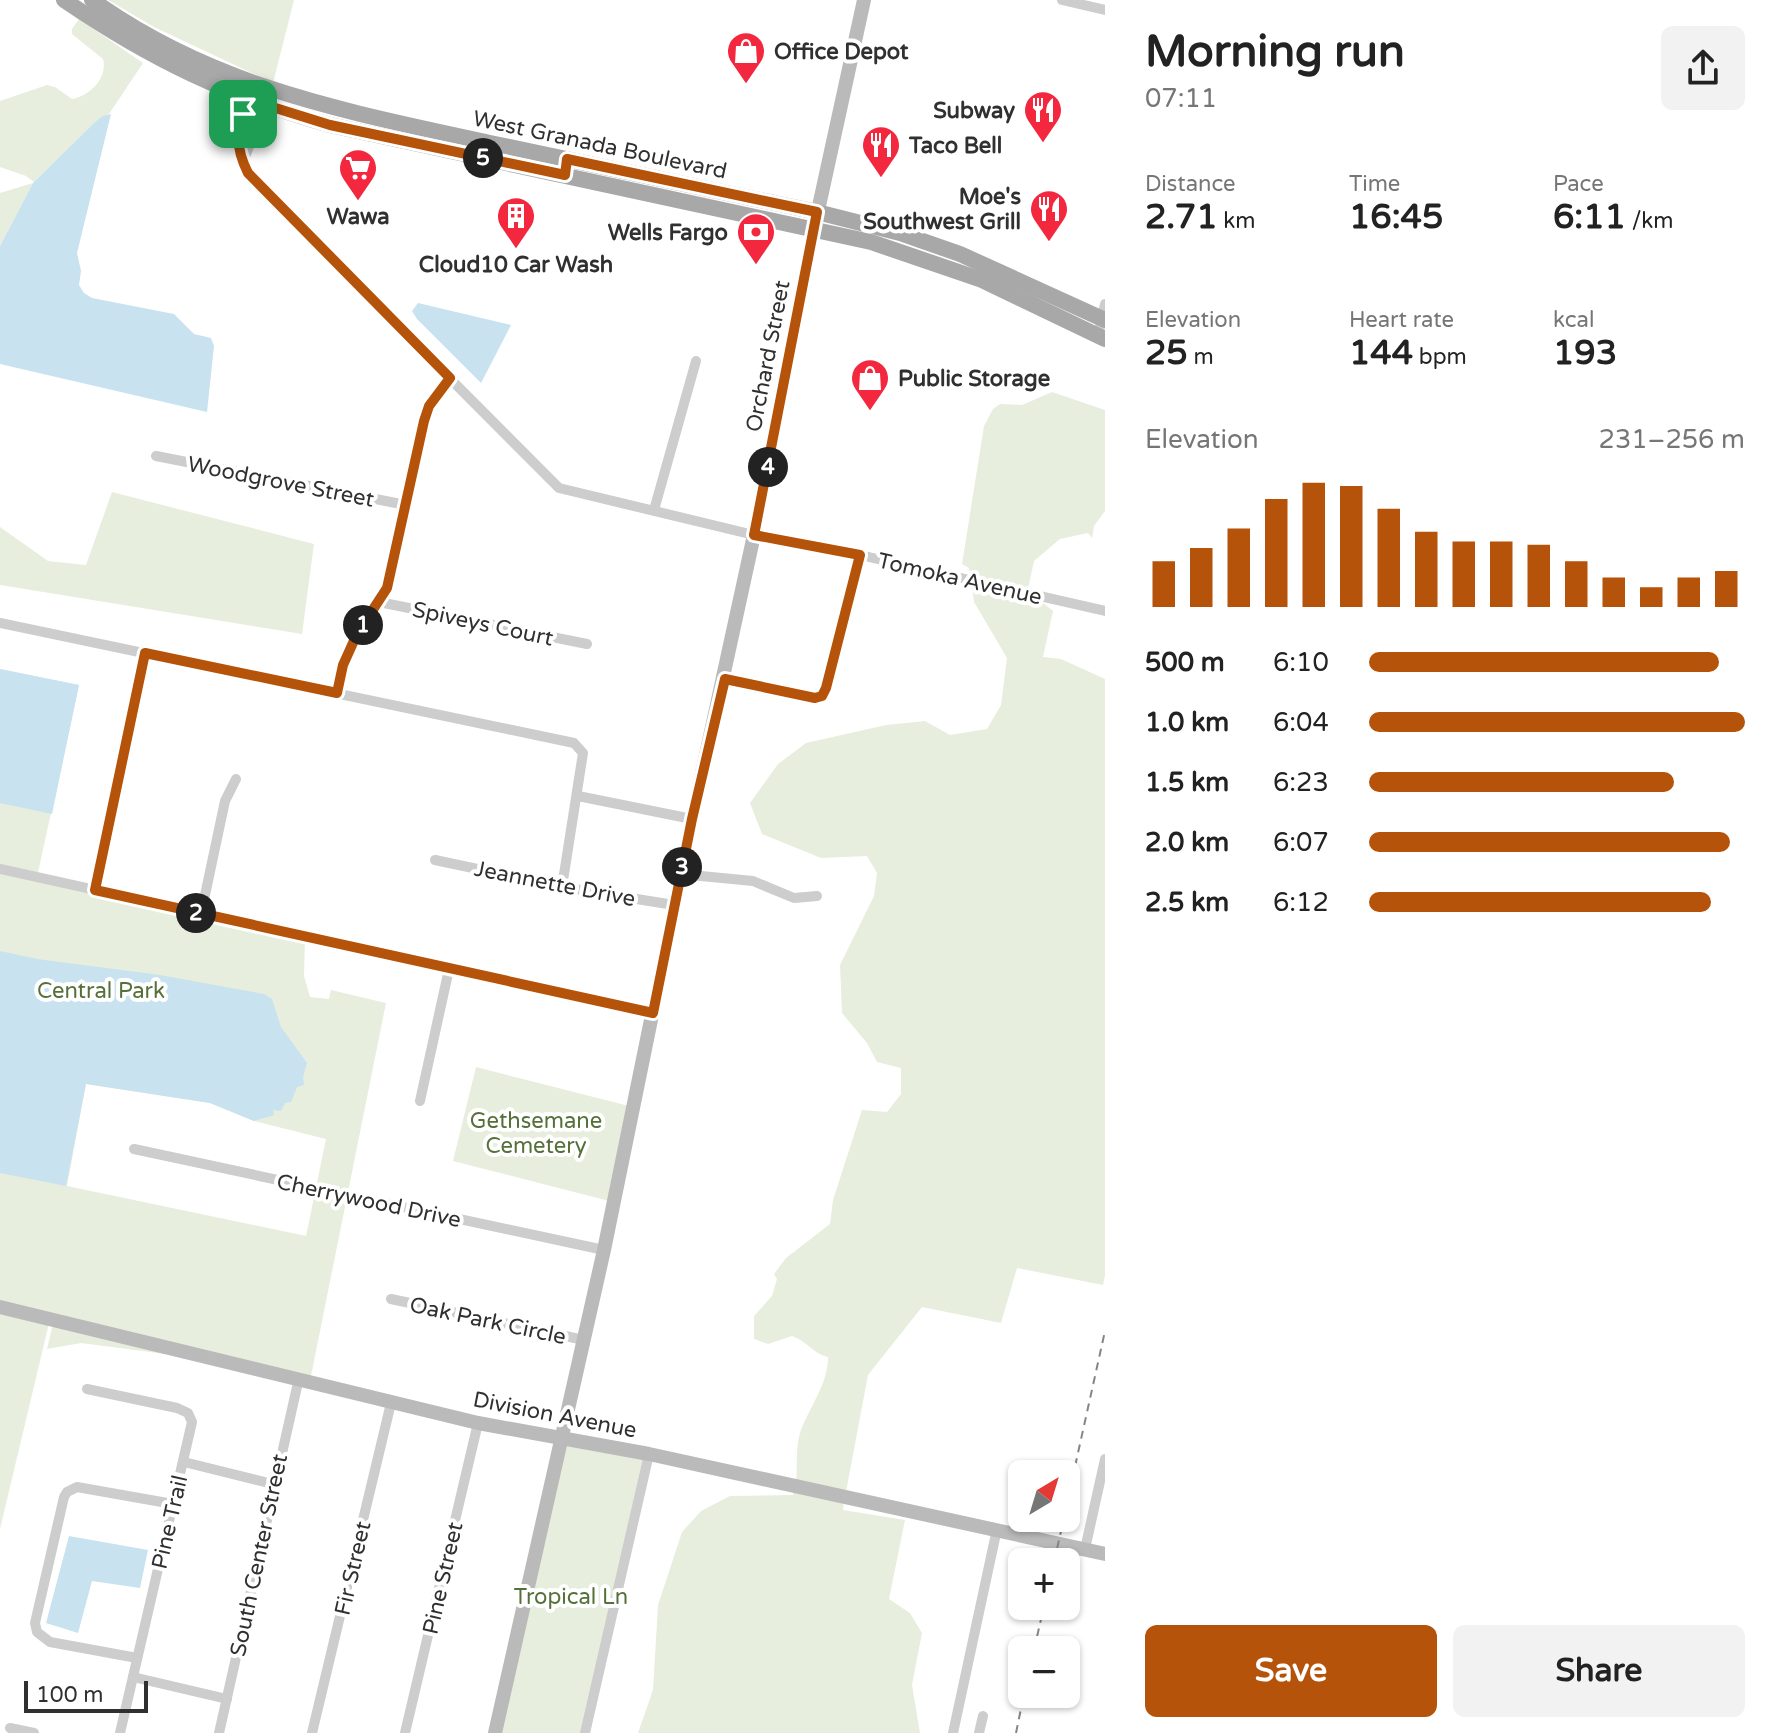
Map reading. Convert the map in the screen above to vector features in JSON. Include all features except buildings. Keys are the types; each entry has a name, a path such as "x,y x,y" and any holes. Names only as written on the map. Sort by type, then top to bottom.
{"main road":[{"name":"West Granada Boulevard","path":"64,0 154,57 330,125 566,167 816,220 911,236 995,268 1103,323"},
{"name":"West Granada Boulevard","path":"92,0 158,41 256,94"},
{"name":"West Granada Boulevard","path":"816,220 1103,323"},
{"path":"958,271 969,265 995,268"}],"street":[{"name":"Orchard Street","path":"495,1733 604,1250 864,0"},
{"path":"1062,0 1105,10"},
{"name":"Tomoka Avenue","path":"256,94 243,114 237,143 248,173 559,488 754,535 860,555 1105,611"},
{"path":"654,510 696,361"},
{"path":"337,693 343,665 357,634 387,588 429,406 450,378"},
{"name":"Woodgrove Street","path":"156,456 406,505"},
{"path":"725,679 815,698 822,696 860,555"},
{"name":"Spiveys Court","path":"379,602 587,644"},
{"path":"0,623 577,745 583,753 562,887"},
{"path":"95,890 145,653"},
{"path":"201,914 225,801 236,779"},
{"path":"578,796 692,819"},
{"name":"Jeannette Drive","path":"435,860 562,887 674,905"},
{"path":"0,869 653,1013"},
{"path":"680,874 753,881 794,898 817,896"},
{"path":"420,1101 449,969"},
{"name":"Cherrywood Drive","path":"134,1149 604,1250"},
{"name":"Oak Park Circle","path":"391,1299 584,1340"},
{"name":"Division Avenue","path":"0,1307 478,1423 649,1454 1105,1554"},
{"name":"South Center Street","path":"219,1733 299,1378"},
{"name":"Pine Trail","path":"87,1389 177,1408 188,1413 192,1422 120,1733"},
{"name":"Fir Street","path":"312,1733 391,1403"},
{"name":"Pine Street","path":"405,1733 478,1423"},
{"path":"585,1733 649,1454"},
{"path":"1085,1549 1105,1459"},
{"path":"184,1462 273,1484"},
{"path":"137,1658 50,1642 37,1632 35,1623 64,1497 77,1487 173,1504"},
{"path":"953,1733 997,1529"},
{"path":"133,1677 227,1699"},
{"path":"979,1733 983,1716"},
{"path":"10,1728 34,1733"}],"green space":[{"path":"108,0 294,0 273,83 154,27"},
{"path":"79,19 143,63 109,114 95,122 34,182 0,167 0,101 47,85 72,99 96,85 103,73 103,59 72,34"},
{"path":"33,183 0,246 0,193"},
{"path":"1052,392 1105,410 1105,511 1094,526 1092,538 1088,533 1060,539 1034,561 1028,589 970,576 969,568 962,564 984,426 993,409 1000,404 1022,405"},
{"path":"112,492 314,544 302,634 0,585 0,527 48,561 86,565"},
{"path":"972,586 1042,602 1053,611 1043,657 1061,659 1105,679 1105,1275 1103,1285 1017,1268 1001,1323 922,1307 868,1375 846,1492 796,1481 799,1436 822,1385 828,1357 792,1336 768,1344 754,1339 754,1316 772,1296 777,1279 774,1274 786,1258 830,1224 833,1200 862,1110 887,1112 901,1094 901,1068 877,1062 867,1043 842,1013 840,965 874,896 877,873 867,856 821,858 762,834 750,803 778,764 806,743 886,725 925,721 950,735 987,729 1001,705 1007,658 974,602"},
{"name":"Central Park","path":"0,669 79,685 37,877 305,937 304,976 310,997 329,999 331,990 386,1003 310,1381 50,1319 0,1529","holes":["86,1084 210,1103 254,1121 326,1139 306,1236 67,1186"]},
{"name":"Gethsemane Cemetery","path":"476,1067 629,1106 609,1201 453,1161"},
{"path":"53,1324 196,1358 81,1343 47,1349"},
{"name":"Tropical Ln","path":"565,1443 643,1458 581,1733 499,1733"},
{"path":"794,1490 844,1501 843,1510 905,1520 889,1599 910,1613 922,1633 912,1685 920,1733 638,1733 653,1690 658,1605 682,1532 701,1511 730,1496 793,1495"}],"water":[{"path":"111,114 77,253 81,271 79,285 92,298 174,314 194,334 211,338 214,346 207,412 0,364 0,246 33,183 95,122"},
{"path":"418,303 511,325 481,383 417,319 412,311"},
{"path":"0,669 79,685 52,814 0,803"},
{"path":"0,951 264,994 272,999 281,1027 307,1063 304,1085 297,1087 291,1102 285,1103 281,1111 273,1110 274,1115 254,1121 210,1103 86,1084 66,1186 0,1173"},
{"path":"69,1536 148,1550 140,1588 92,1581 78,1633 46,1623"}],"railway":[{"path":"1076,1460 1105,1331"},
{"path":"1057,1548 1061,1532"},
{"path":"1037,1636 1041,1620"},
{"path":"1016,1733 1021,1708"}],"place":[{"name":"Office Depot","path":"746,85"},
{"name":"Subway","path":"1043,144"},
{"name":"Taco Bell","path":"881,179"},
{"name":"Wawa","path":"358,202"},
{"name":"Moe's Southwest Grill","path":"1049,243"},
{"name":"Cloud10 Car Wash","path":"516,250"},
{"name":"Wells Fargo","path":"756,266"},
{"name":"Public Storage","path":"870,412"}],"route":[{"path":"253,101 330,125 565,175 567,159 817,212 754,535 860,555 822,696 815,698 725,679 692,819 653,1013 95,890 145,653 337,693 343,665 357,634 387,588 424,421 429,406 450,378 248,173 237,143 243,114 253,101"}]}
